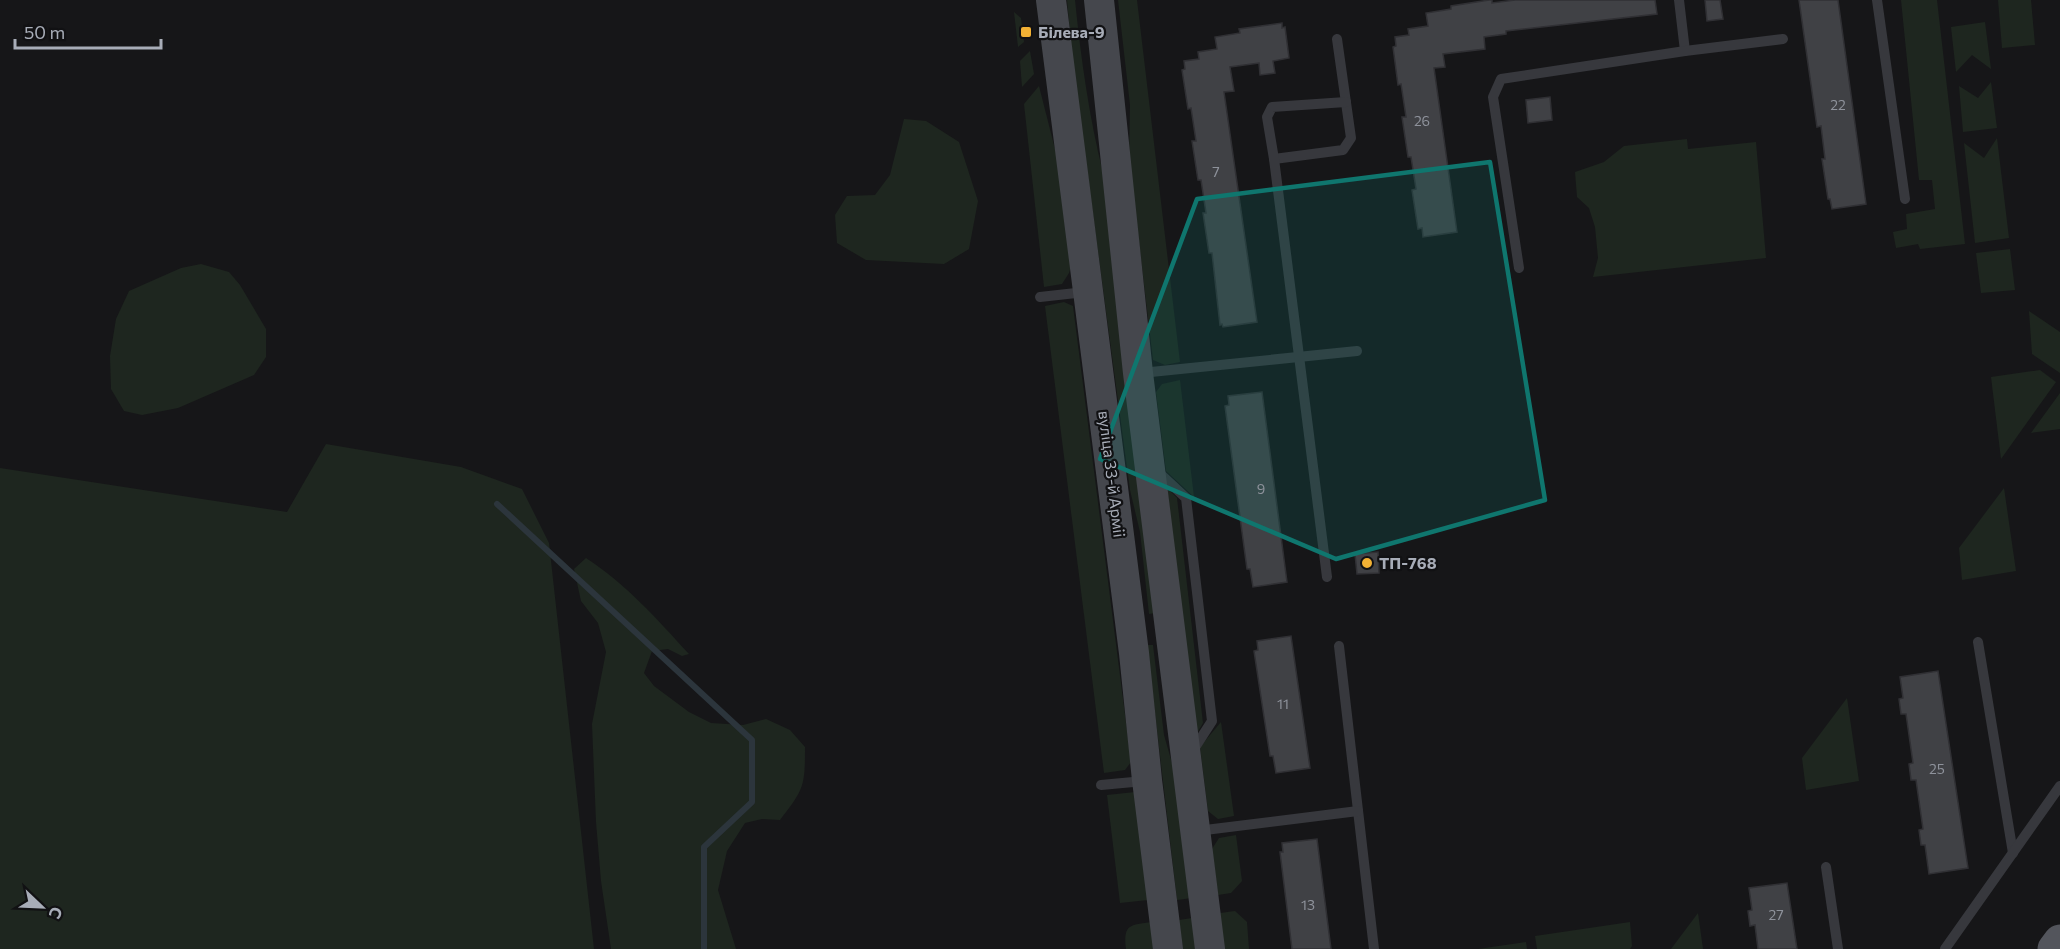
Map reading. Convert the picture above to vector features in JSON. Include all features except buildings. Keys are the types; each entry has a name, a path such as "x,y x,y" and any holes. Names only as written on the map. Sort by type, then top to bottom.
{"street":[{"name":"вуліца 33-й Арміі","path":"1050,0 1129,607 1168,949"},
{"path":"1099,0 1137,373 1210,949"},
{"path":"1129,607 1136,620 1150,623 1162,616 1166,604"},
{"path":"1134,653 1140,642 1151,636 1165,639 1172,651"}],"lane":[{"path":"1678,0 1685,51"},
{"path":"1877,0 1905,199"},
{"path":"1274,159 1343,150 1351,138 1337,39"},
{"path":"1519,268 1493,97 1501,79 1685,51 1783,39"},
{"path":"1327,577 1267,117 1272,107 1346,102"},
{"path":"1040,297 1089,292"},
{"path":"1137,373 1357,351"},
{"path":"1149,464 1186,498 1212,721 1187,760"},
{"path":"1978,642 2013,853"},
{"path":"1339,646 1374,949"},
{"path":"1101,785 1147,780"},
{"path":"1945,949 2060,786"},
{"path":"1196,831 1358,811"},
{"path":"1826,867 1838,949"}],"highlighted area":[{"path":"1490,162 1545,500 1336,559 1100,459 1197,199"}],"shaded area":[{"path":"1067,0 1075,0 1086,87 1103,173 1156,613 1149,614 1140,532 1130,490 1073,65"},
{"path":"1118,0 1137,0 1180,362 1165,365 1153,360 1129,158 1130,105"},
{"path":"1901,0 1937,0 1965,244 1920,249 1918,244 1896,248 1893,232 1907,229 1906,214 1935,209 1932,180 1919,180"},
{"path":"1998,0 2031,0 2035,45 2002,48"},
{"path":"1014,12 1021,18 1024,42 1018,47"},
{"path":"1985,22 1991,69 1972,55 1956,72 1951,27"},
{"path":"1030,51 1034,74 1022,87 1020,61"},
{"path":"1991,82 1997,128 1963,132 1959,86 1978,98"},
{"path":"1039,86 1058,161 1071,266 1062,284 1044,287 1024,104"},
{"path":"904,119 926,121 959,142 978,201 969,249 944,264 866,260 837,243 835,215 847,196 875,195 890,175"},
{"path":"1997,138 2009,238 1975,243 1964,143 1984,158"},
{"path":"1687,139 1688,149 1756,142 1766,258 1593,277 1598,258 1595,227 1589,208 1577,197 1575,172 1604,162 1624,146"},
{"path":"2010,249 2015,290 1981,293 1976,253"},
{"path":"201,264 229,272 240,285 266,329 266,357 254,375 178,408 142,415 124,411 111,389 110,356 116,319 129,291 181,268"},
{"path":"1064,302 1073,306 1131,762 1125,770 1104,773 1045,306"},
{"path":"2029,311 2060,332 2060,373 2032,354"},
{"path":"2040,370 2056,382 2001,459 1991,377"},
{"path":"1180,380 1194,497 1166,471 1156,392 1162,384"},
{"path":"2060,393 2060,429 2031,433"},
{"path":"326,444 461,467 522,489 549,543 594,949 0,949 0,468 287,512"},
{"path":"1167,488 1177,498 1203,723 1197,733"},
{"path":"2004,488 2016,571 1962,580 1959,548"},
{"path":"586,558 628,591 689,654 682,656 668,649 652,651 644,673 654,686 689,712 711,723 743,725 766,719 790,730 805,747 803,780 788,810 780,820 762,819 745,823 727,851 718,890 736,949 611,949 601,881 596,822 592,724 606,652 598,623 581,601 574,569"},
{"path":"1147,645 1153,645 1164,735 1178,784 1192,898 1177,900"},
{"path":"1847,698 1859,781 1806,790 1802,758"},
{"path":"1221,722 1234,816 1218,819 1208,811 1200,747"},
{"path":"1135,792 1148,900 1120,903 1107,795"},
{"path":"1236,835 1242,881 1231,893 1218,895 1212,849 1219,838"},
{"path":"1235,911 1247,922 1249,949 1224,949 1220,913"},
{"path":"1698,913 1703,949 1671,949"},
{"path":"1192,918 1196,949 1183,949 1179,920"},
{"path":"1152,922 1155,949 1126,949 1127,930 1133,925"},
{"path":"1630,922 1632,946 1630,949 1537,949 1535,936"},
{"path":"1526,942 1527,949 1478,949"}],"waterway":[{"path":"497,504 752,740 752,802 704,847 704,949"}],"place":[{"name":"Білева-9","path":"1026,32"},
{"name":"ТП-768","path":"1367,563"}]}
